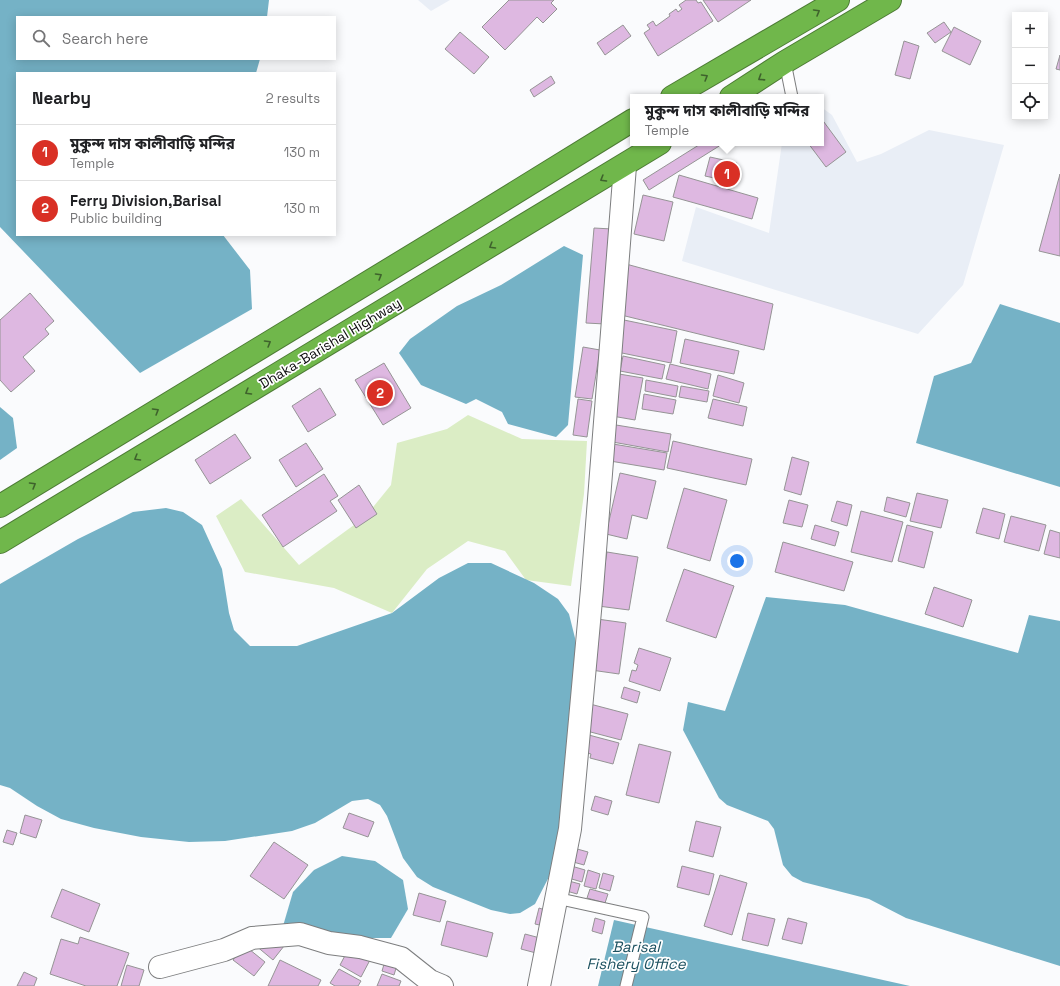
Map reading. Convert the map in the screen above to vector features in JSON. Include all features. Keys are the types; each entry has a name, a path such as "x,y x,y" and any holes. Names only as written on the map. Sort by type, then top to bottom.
{"highway":[{"path":"677,94 838,0"},
{"path":"736,94 785,62 890,0"},
{"path":"0,506 630,122"},
{"name":"Dhaka-Barishal Highway","path":"0,542 625,166 655,146"}],"street":[{"path":"539,986 570,829 583,697 625,166"},
{"path":"160,967 224,950 252,938 300,934 329,943 360,947 401,958 430,981 442,986"}],"lane":[{"path":"785,62 791,94"},
{"path":"556,898 642,917 626,986"}],"shaded area":[{"path":"418,0 450,0 431,11"},
{"path":"824,109 832,115 857,162 881,154 929,130 1004,145 963,285 918,334 682,261 696,207 769,233 782,146 824,146"}],"green space":[{"path":"468,415 522,439 587,441 584,494 571,586 526,580 505,551 468,541 427,569 392,613 334,588 245,572 216,516 241,499 299,565 365,517 391,485 397,443 447,429"}],"water":[{"path":"0,0 269,0 267,16 16,16 16,60 260,60 256,72 16,72 16,236 224,236 250,270 252,309 140,373 0,227"},
{"path":"564,246 583,255 568,425 556,437 508,424 502,412 476,399 466,404 421,385 399,353 410,339 457,306 501,285"},
{"path":"1000,304 1060,323 1060,487 916,443 934,376 971,363"},
{"path":"0,407 13,418 17,448 0,460"},
{"path":"166,508 183,512 202,525 222,569 229,613 234,630 250,646 297,646 392,613 439,578 468,563 491,563 534,583 558,599 569,614 575,638 577,684 572,764 553,869 535,904 520,913 510,914 491,910 433,887 417,877 403,858 387,816 380,805 368,799 352,801 315,823 292,831 225,841 189,842 141,837 94,828 61,819 37,806 10,788 0,785 0,584 78,539 133,512"},
{"path":"766,597 845,605 1018,653 1029,615 1060,621 1060,966 906,918 869,899 803,882 792,876 783,865 774,829 768,821 727,805 719,798 683,730 688,702 725,711"},
{"path":"342,856 375,861 403,880 408,909 391,938 341,938 283,926 293,892 314,870"},
{"name":"Barisal Fishery Office","path":"614,920 910,986 598,986"}],"building":[{"path":"509,0 554,0 551,3 557,9 543,23 537,17 505,50 482,27"},
{"path":"686,0 696,0 698,3 701,2 713,21 658,56 644,33 650,29 647,25 653,21 656,26 670,16 669,14 676,9 678,12 682,9 679,5"},
{"path":"703,0 751,0 718,22"},
{"path":"944,22 951,32 935,43 927,33"},
{"path":"623,25 631,36 605,55 597,43"},
{"path":"954,27 981,41 970,65 942,51"},
{"path":"460,32 489,57 474,74 445,49"},
{"path":"904,41 919,46 910,79 895,75"},
{"path":"1060,55 1060,70 1056,69"},
{"path":"551,76 555,83 534,97 530,90"},
{"path":"824,122 846,152 826,167 810,146 824,146"},
{"path":"697,146 719,146 649,190 643,180"},
{"path":"710,157 737,163 733,182 705,176"},
{"path":"1060,174 1060,256 1039,251"},
{"path":"679,175 758,198 752,219 673,197"},
{"path":"643,195 673,202 664,241 634,234"},
{"path":"594,228 612,229 605,324 586,323"},
{"path":"626,264 773,304 764,350 617,314"},
{"path":"30,293 54,321 45,329 49,334 23,357 35,371 11,392 0,380 0,320"},
{"path":"624,320 677,331 671,363 617,352"},
{"path":"685,339 739,351 734,374 680,363"},
{"path":"583,347 600,350 592,399 575,397"},
{"path":"623,356 665,365 662,379 620,371"},
{"path":"384,363 411,408 383,425 355,380"},
{"path":"670,364 711,374 708,389 666,379"},
{"path":"619,374 643,378 635,420 612,416"},
{"path":"718,375 744,383 739,403 713,396"},
{"path":"646,380 678,386 676,397 645,391"},
{"path":"681,386 709,391 707,402 679,397"},
{"path":"320,388 336,415 308,432 292,406"},
{"path":"644,394 676,400 673,414 642,409"},
{"path":"578,399 592,401 587,437 573,435"},
{"path":"713,399 747,407 743,426 708,418"},
{"path":"610,424 671,434 668,452 607,441"},
{"path":"235,434 251,458 210,484 195,460"},
{"path":"673,441 752,459 746,485 667,468"},
{"path":"306,443 323,469 296,487 279,460"},
{"path":"607,443 667,453 664,470 604,460"},
{"path":"792,457 809,462 801,495 784,490"},
{"path":"620,473 656,481 647,519 632,515 627,539 606,534"},
{"path":"324,474 338,496 330,501 337,511 283,547 262,515"},
{"path":"359,485 377,514 356,528 338,500"},
{"path":"684,488 727,500 710,561 667,548"},
{"path":"917,493 948,500 941,528 910,521"},
{"path":"887,497 910,503 906,517 884,511"},
{"path":"789,500 808,505 802,527 783,523"},
{"path":"837,501 852,505 847,526 831,521"},
{"path":"983,508 1005,514 999,539 976,533"},
{"path":"861,511 903,522 892,562 851,552"},
{"path":"1011,516 1046,525 1039,551 1004,542"},
{"path":"815,525 839,532 835,546 811,539"},
{"path":"907,525 933,532 924,568 898,561"},
{"path":"1050,530 1060,533 1060,558 1044,554"},
{"path":"783,542 853,562 844,591 775,572"},
{"path":"607,552 638,557 629,610 598,606"},
{"path":"684,569 734,586 716,638 666,621"},
{"path":"934,587 972,600 963,627 925,614"},
{"path":"597,619 626,623 619,674 591,670"},
{"path":"639,648 671,658 660,691 629,681 632,670 636,671 638,665 634,663"},
{"path":"624,687 640,692 637,703 621,698"},
{"path":"590,704 628,714 621,740 583,730"},
{"path":"585,734 619,743 613,764 590,758 591,754 580,751"},
{"path":"639,744 671,752 659,803 626,795"},
{"path":"595,796 612,801 608,815 591,810"},
{"path":"349,813 374,822 368,837 343,828"},
{"path":"25,815 42,820 36,838 20,833"},
{"path":"696,821 721,827 713,857 689,851"},
{"path":"7,830 17,833 13,845 3,842"},
{"path":"274,842 308,865 284,899 250,876"},
{"path":"570,847 588,852 584,865 566,860"},
{"path":"568,865 585,870 582,882 565,877"},
{"path":"682,866 714,874 709,895 677,887"},
{"path":"588,870 600,874 596,889 584,886"},
{"path":"603,873 614,876 610,891 599,888"},
{"path":"720,875 747,883 732,935 704,926"},
{"path":"565,880 580,884 577,894 563,890"},
{"path":"62,889 100,904 89,932 51,917"},
{"path":"590,889 608,894 605,903 587,898"},
{"path":"419,893 446,901 440,922 413,915"},
{"path":"539,908 548,911 544,926 535,924"},
{"path":"748,913 775,919 768,946 742,940"},
{"path":"595,918 605,921 602,934 592,931"},
{"path":"788,918 807,923 802,944 782,939"},
{"path":"447,921 493,933 487,957 441,945"},
{"path":"525,934 540,938 536,953 521,949"},
{"path":"80,937 129,953 117,986 86,986 50,974 61,939 78,944"},
{"path":"244,945 265,962 254,976 233,960"},
{"path":"255,945 284,946 273,960"},
{"path":"349,948 370,960 361,977 340,965"},
{"path":"280,960 321,980 318,986 268,986"},
{"path":"385,961 397,965 394,975 382,971"},
{"path":"127,965 144,970 139,986 121,986"},
{"path":"339,969 361,981 358,986 335,986 330,983"},
{"path":"24,972 37,978 34,986 17,986"},
{"path":"382,974 401,981 399,986 377,986"}],"place":[{"name":"মুকুন্দ দাস কালীবাড়ি মন্দির","path":"727,174"},
{"name":"Ferry Division,Barisal","path":"380,393"}]}
